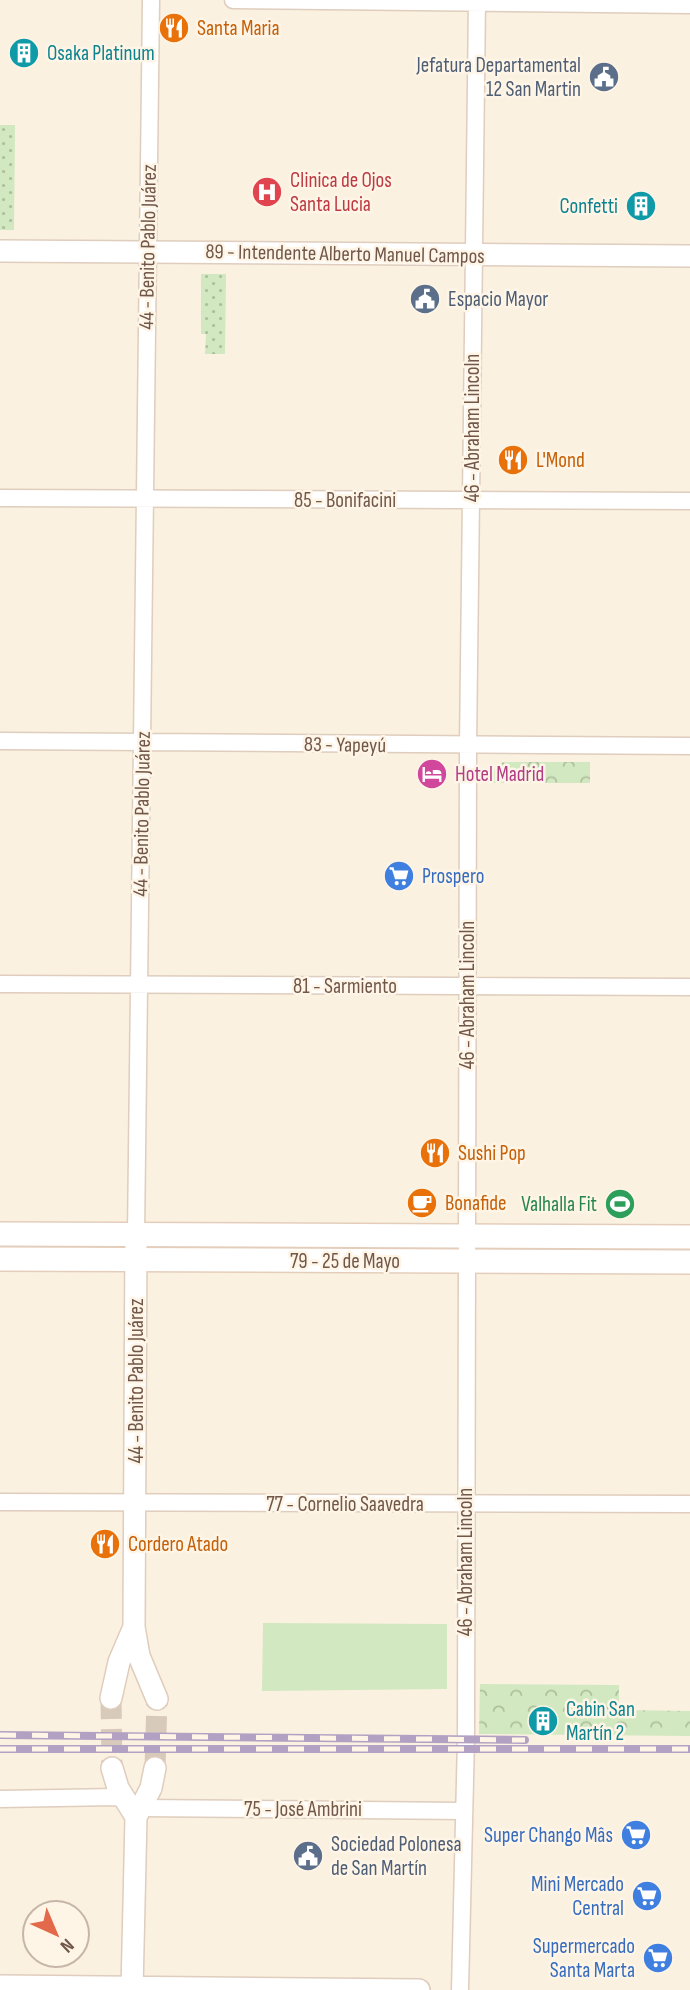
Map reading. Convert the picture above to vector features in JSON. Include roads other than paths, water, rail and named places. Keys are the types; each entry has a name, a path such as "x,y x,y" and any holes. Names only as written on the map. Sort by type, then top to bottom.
{"main road":[{"name":"79 - 25 de Mayo","path":"0,1234 690,1237"},
{"name":"79 - 25 de Mayo","path":"0,1259 690,1262"}],"street":[{"name":"44 - Benito Pablo Juárez","path":"151,0 134,1627 139,1656 157,1699"},
{"path":"233,0 690,5"},
{"name":"46 - Abraham Lincoln","path":"460,1990 464,1811 468,747 477,1"},
{"name":"89 - Intendente Alberto Manuel Campos","path":"0,251 690,256"},
{"name":"85 - Bonifacini","path":"0,498 690,501"},
{"name":"83 - Yapeyú","path":"0,741 468,747 690,746"},
{"name":"81 - Sarmiento","path":"0,984 690,987"},
{"name":"77 - Cornelio Saavedra","path":"0,1502 690,1504"},
{"name":"44 - Benito Pablo Juárez","path":"111,1698 119,1662 134,1627"},
{"path":"134,1809 151,1788 155,1768"},
{"path":"112,1769 134,1809 132,1988"},
{"name":"75 - José Ambrini","path":"0,1800 116,1797 134,1809 464,1811"},
{"path":"0,1986 419,1990"}],"tunnel":[{"path":"111,1698 112,1768"},
{"path":"155,1768 157,1699"}],"railway":[{"path":"0,1735 525,1740"},
{"path":"0,1749 690,1749"}],"place":[{"name":"Santa Maria","path":"174,28"},
{"name":"Osaka Platinum","path":"24,53"},
{"name":"Jefatura Departamental 12 San Martin","path":"604,77"},
{"name":"Clinica de Ojos Santa Lucia","path":"267,192"},
{"name":"Confetti","path":"641,206"},
{"name":"Espacio Mayor","path":"425,299"},
{"name":"L'Mond","path":"513,460"},
{"name":"Hotel Madrid","path":"432,774"},
{"name":"Prospero","path":"399,876"},
{"name":"Sushi Pop","path":"435,1153"},
{"name":"Bonafide","path":"422,1203"},
{"name":"Valhalla Fit","path":"620,1204"},
{"name":"Cordero Atado","path":"105,1544"},
{"name":"Cabin San Martín 2","path":"543,1721"},
{"name":"Super Chango Mâs","path":"636,1835"},
{"name":"Sociedad Polonesa de San Martín","path":"308,1856"},
{"name":"Mini Mercado Central","path":"647,1896"},
{"name":"Supermercado Santa Marta","path":"658,1958"}]}
